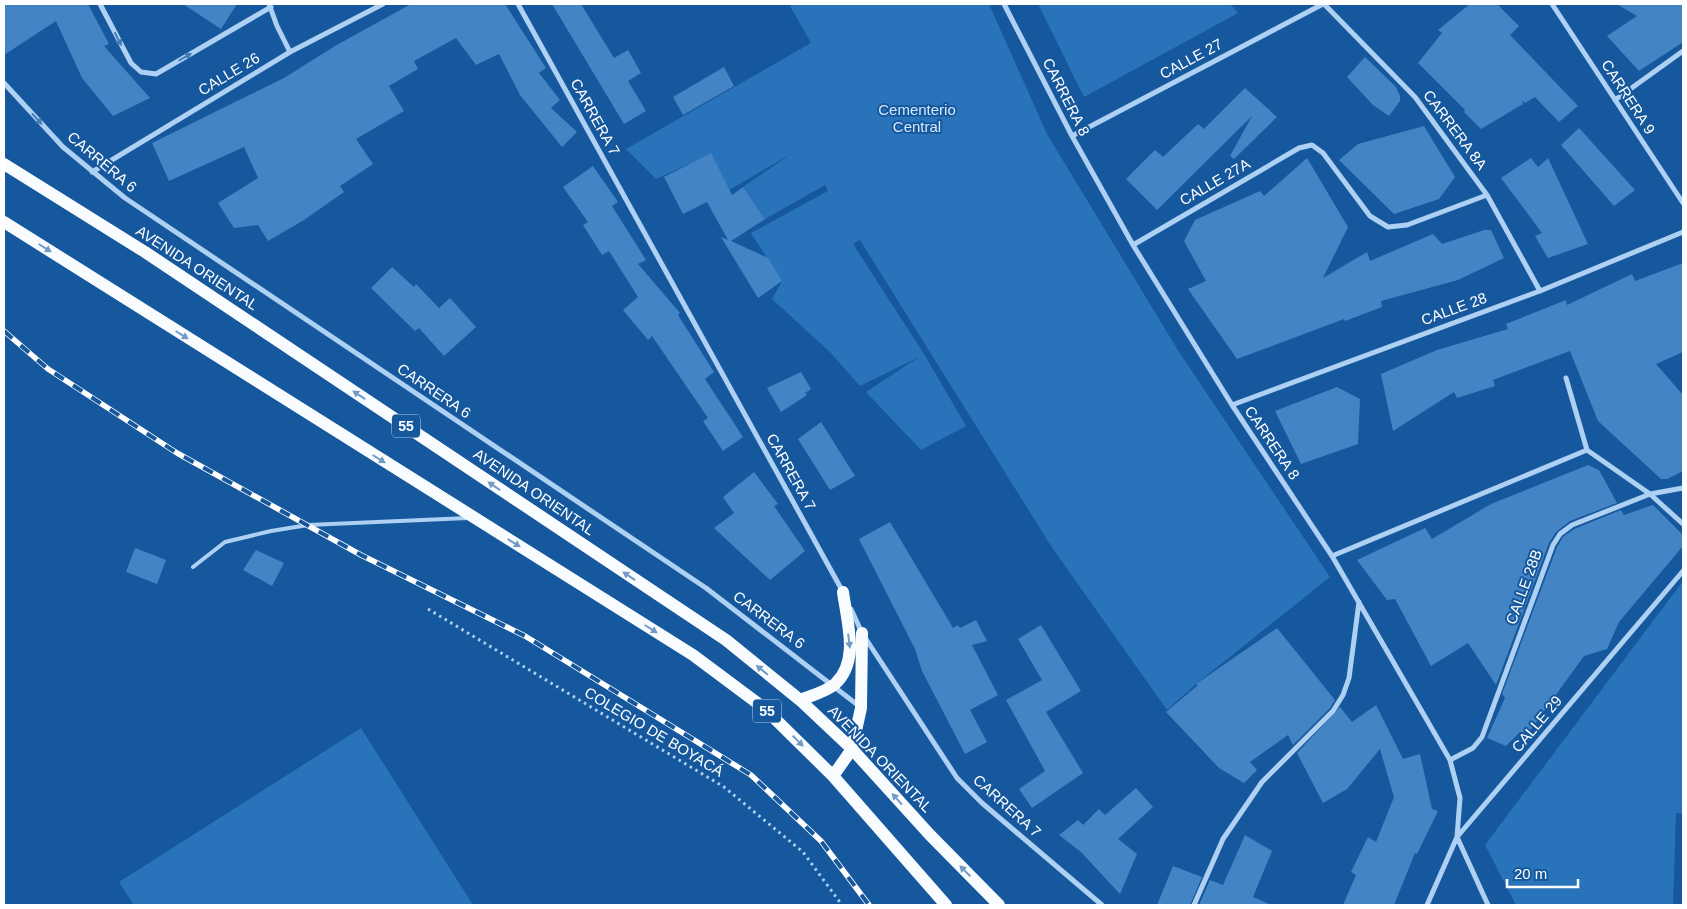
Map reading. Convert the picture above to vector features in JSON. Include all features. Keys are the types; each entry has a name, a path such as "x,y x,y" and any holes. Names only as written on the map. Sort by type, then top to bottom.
{"main road":[{"name":"AVENIDA ORIENTAL","path":"4,164 145,252 718,635 800,700 852,750 930,835 999,905"},
{"name":"55","path":"4,222 693,655 764,708 833,776 946,905"},
{"path":"800,700 834,685 846,671 851,654 843,592"},
{"path":"833,776 852,750 861,708 862,633"}],"street":[{"path":"100,4 131,63 141,72 156,74 270,6 277,26 290,52"},
{"name":"CALLE 26","path":"92,172 290,52 383,4"},
{"name":"CARRERA 7","path":"518,4 843,592 862,633 957,778 982,803 1102,905"},
{"name":"CARRERA 8","path":"1004,4 1072,136 1133,245 1232,405 1332,556 1450,760 1460,798 1457,837 1488,905"},
{"name":"CALLE 27","path":"1072,136 1323,4"},
{"name":"CARRERA 8A","path":"1323,4 1415,97 1487,195 1540,290"},
{"name":"CARRERA 9","path":"1552,4 1683,203"},
{"path":"1615,100 1683,51"},
{"name":"CARRERA 6","path":"4,83 63,147 92,172 187,241 706,588 834,685 861,708"},
{"name":"CALLE 27A","path":"1133,245 1299,148 1312,145 1323,153 1370,216 1388,227 1407,225 1487,195"},
{"name":"CALLE 28","path":"1232,405 1540,290 1683,232"},
{"path":"1566,378 1587,450 1650,494 1683,524"},
{"path":"1332,556 1587,450"},
{"name":"CALLE 28B","path":"1450,760 1473,748 1482,738 1553,546 1560,534 1572,525 1650,494 1683,488"},
{"name":"CALLE 29","path":"1427,905 1457,837 1683,571"},
{"path":"1194,905 1223,839 1262,782 1333,711 1343,695 1349,678 1359,602"}],"lane":[{"path":"193,567 225,542 271,531 308,525 472,517"}],"path":[{"name":"COLEGIO DE BOYACÁ","path":"428,609 724,787 803,852 842,905"}],"green space":[{"name":"Cementerio Central","path":"789,4 989,4 1047,134 1179,352 1330,577 1196,684 1167,710 1051,546 860,240 853,244 924,354 966,426 921,450 866,392 919,357 860,386 831,353 772,299 782,281 751,233 828,191 825,185 765,219 743,187 791,154 729,190 711,154 656,179 626,149 811,43"},
{"path":"1038,4 1230,4 1238,13 1084,97"},
{"path":"1683,581 1683,814 1676,813 1673,905 1516,905 1485,845"},
{"path":"361,728 473,905 134,905 119,882"}],"building":[{"path":"4,4 88,4 109,44 104,46 150,98 113,116 82,78 56,21 4,55"},
{"path":"183,4 237,4 221,29"},
{"path":"411,4 505,4 546,68 539,73 560,100 551,108 577,132 562,147 520,95 499,54 476,65 456,38 414,61 418,69 389,86 404,111 356,139 373,164 340,186 344,192 304,220 268,241 258,225 234,228 218,203 258,178 244,147 169,181 152,143 284,78 335,46"},
{"path":"552,4 581,4 614,58 628,50 641,73 628,81 646,111 624,124"},
{"path":"1470,4 1497,4 1519,26 1510,35 1578,106 1559,122 1535,97 1525,103 1522,100 1523,104 1481,129 1464,112 1465,110 1418,63 1442,33 1438,30"},
{"path":"1617,4 1683,4 1683,42 1639,71 1607,36 1637,16"},
{"path":"1365,57 1396,87 1400,96 1400,101 1389,116 1373,105 1347,77"},
{"path":"724,67 734,86 683,115 673,97"},
{"path":"1245,88 1277,117 1234,159 1230,156 1252,116 1157,210 1126,179 1155,150 1163,157 1198,124 1204,129"},
{"path":"1424,126 1455,177 1439,199 1394,214 1339,160 1358,144"},
{"path":"1579,128 1635,190 1614,206 1561,145"},
{"path":"711,153 732,195 743,187 765,219 731,241 768,258 782,281 758,298 721,237 728,240 707,202 683,214 664,177"},
{"path":"1307,158 1348,227 1323,278 1367,252 1370,261 1433,234 1442,244 1484,230 1491,230 1504,258 1458,280 1381,301 1382,307 1345,321 1344,319 1237,359 1188,289 1206,281 1184,241 1195,220 1260,191 1264,196"},
{"path":"1531,158 1538,167 1548,158 1588,244 1548,258 1535,236 1542,233 1501,178"},
{"path":"593,166 618,202 612,206 646,260 638,264 680,313 678,315 714,372 705,379 743,437 723,451 703,421 708,418 652,336 648,340 623,310 638,297 609,251 602,255 583,225 588,222 563,187"},
{"path":"1683,263 1683,352 1656,364 1683,395 1683,471 1667,479 1661,479 1598,421 1570,351 1493,380 1495,386 1457,398 1454,392 1393,431 1381,374 1437,350 1508,329 1506,324 1566,300 1567,305 1632,274 1635,281"},
{"path":"392,267 414,287 416,284 439,308 450,298 476,327 444,356 419,328 415,331 371,288"},
{"path":"801,372 811,389 805,393 807,395 781,412 767,388"},
{"path":"1337,387 1360,399 1358,444 1301,464 1275,411"},
{"path":"821,422 855,476 830,490 798,439"},
{"path":"1588,465 1599,470 1617,503 1570,521 1556,532 1549,543 1496,685 1468,643 1431,666 1395,599 1387,600 1357,560 1425,528 1432,539 1491,504"},
{"path":"754,472 778,504 774,506 805,551 770,580 714,528 734,513 723,497"},
{"path":"1653,505 1683,535 1683,546 1619,622 1607,649 1584,656 1529,732 1520,732 1506,746 1487,738 1505,698 1502,694 1557,547 1563,537 1574,529 1621,510 1624,515"},
{"path":"890,522 953,628 958,625 960,628 976,620 987,641 972,645 998,695 970,710 987,742 965,754 922,671 915,649 859,539"},
{"path":"135,548 166,560 157,584 126,572"},
{"path":"256,550 284,563 272,586 243,570"},
{"path":"1041,625 1081,691 1046,712 1083,773 1032,808 1019,789 1045,771 1006,700 1042,680 1018,639"},
{"path":"1277,628 1335,700 1330,708 1293,745 1288,735 1250,762 1257,770 1244,783 1219,768 1166,712 1198,685 1196,684"},
{"path":"1376,705 1403,759 1420,754 1432,809 1438,811 1417,854 1415,853 1394,905 1343,905 1356,875 1351,872 1368,837 1376,842 1394,797 1380,749 1347,789 1323,803 1297,753 1340,707 1352,722"},
{"path":"1136,788 1153,807 1118,839 1137,854 1120,894 1081,852 1059,835 1078,820 1083,825 1099,809 1105,815"},
{"path":"1245,835 1272,851 1253,897 1271,905 1199,905 1210,880 1223,885"},
{"path":"1173,866 1202,877 1190,905 1157,905"}],"railway":[{"path":"4,331 48,369 177,453 361,555 525,636 751,775 821,841 869,905"}]}
